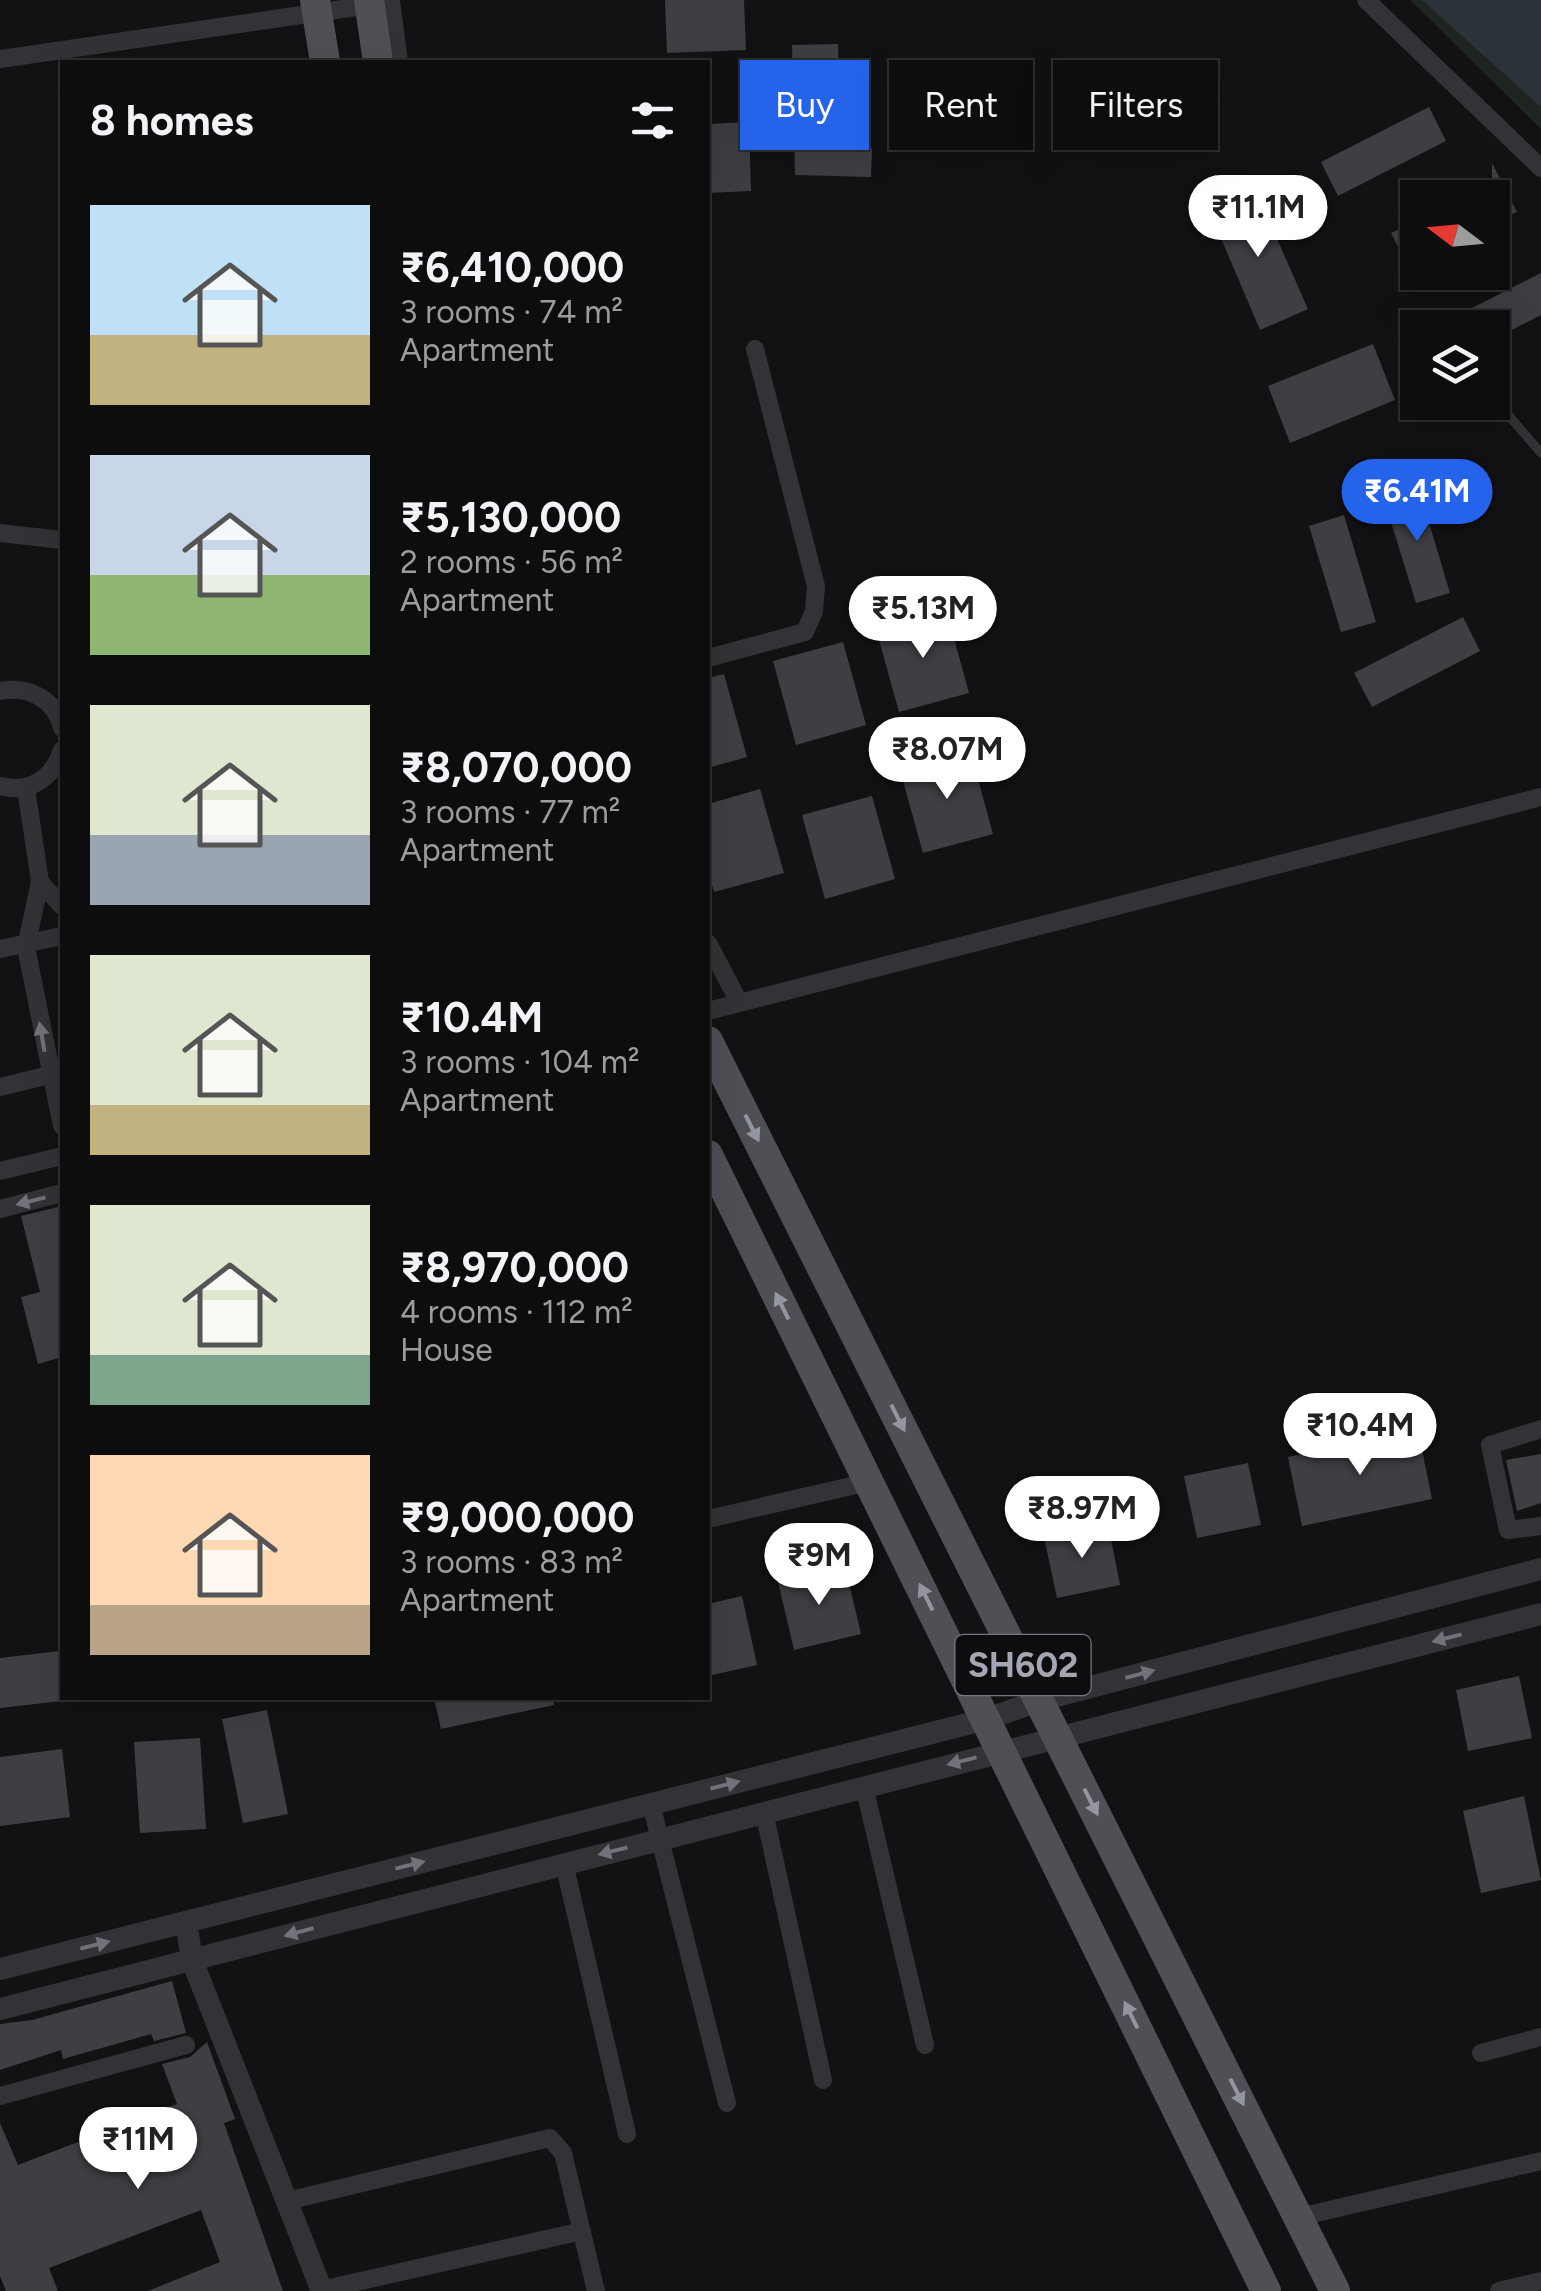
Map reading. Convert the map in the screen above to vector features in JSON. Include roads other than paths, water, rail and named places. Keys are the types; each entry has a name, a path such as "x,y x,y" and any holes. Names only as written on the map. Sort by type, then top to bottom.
{"main road":[{"path":"377,2 378,60"},
{"path":"315,6 324,60"},
{"name":"SH602","path":"710,1044 1335,2291"},
{"name":"SH602","path":"710,1159 1266,2291"}],"street":[{"path":"1366,0 1541,168"},
{"path":"0,59 315,6 377,2 398,60"},
{"path":"710,657 804,632 814,611 816,586 755,349"},
{"path":"0,534 60,540"},
{"path":"1,686 38,694 51,705 60,724"},
{"path":"0,786 26,788 54,768 60,754"},
{"path":"26,788 40,882 26,947 56,1073 60,1108"},
{"path":"710,1010 1541,797"},
{"path":"40,882 60,904"},
{"path":"0,949 26,947 60,937"},
{"path":"710,947 739,1002"},
{"path":"0,1088 56,1073"},
{"path":"0,1171 60,1156"},
{"path":"0,1208 60,1194"},
{"path":"1541,1429 1490,1445 1508,1530 1541,1526"},
{"path":"710,1519 869,1482"},
{"path":"0,1969 987,1719 1041,1700 1541,1569"},
{"path":"0,2009 1541,1614"},
{"path":"864,1786 925,2045"},
{"path":"650,1804 727,2103"},
{"path":"764,1812 823,2080"},
{"path":"564,1863 627,2134"},
{"path":"186,1922 192,1960 321,2291 582,2230"},
{"path":"1481,2052 1541,2037"},
{"path":"0,2096 186,2044"},
{"path":"286,2201 550,2138 563,2153 596,2291"},
{"path":"1300,2217 1541,2161"},
{"path":"1499,2291 1541,2281"}],"lane":[{"path":"1510,417 1541,453"}]}
